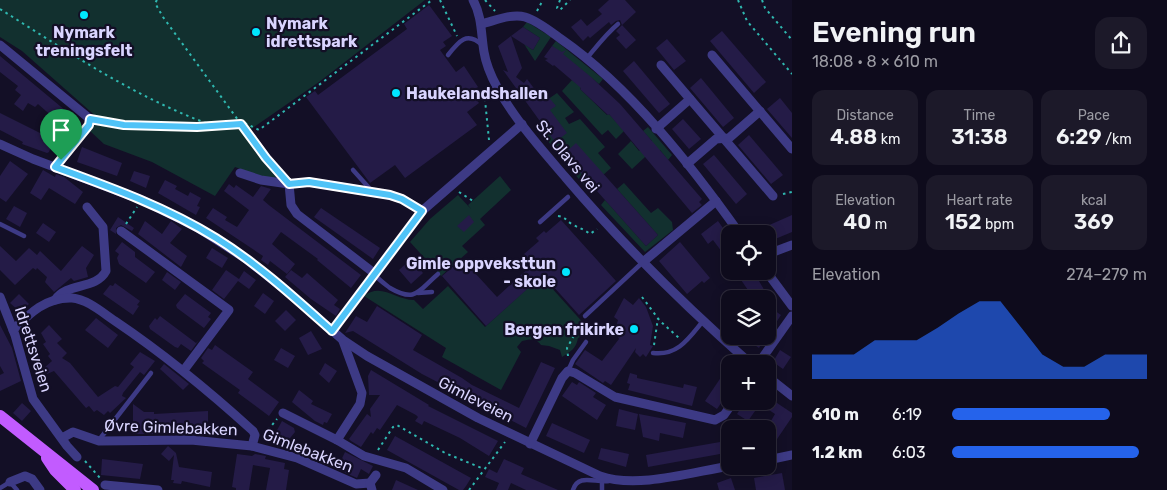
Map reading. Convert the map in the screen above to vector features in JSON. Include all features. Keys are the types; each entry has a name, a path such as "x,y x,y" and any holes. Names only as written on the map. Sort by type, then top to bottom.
{"main road":[{"path":"0,416 93,490"},
{"path":"43,451 54,470 75,490"}],"street":[{"name":"St. Olavs vei","path":"474,0 481,24 486,63 496,85 522,124 594,210 643,262 741,355"},
{"path":"481,24 516,16 533,20 586,58 618,87 687,164 733,225"},
{"path":"0,45 90,119 89,125 55,167"},
{"path":"712,55 736,88 760,112 787,146"},
{"path":"661,64 674,83 724,138 748,170 773,196"},
{"path":"656,129 690,99"},
{"path":"687,164 716,139 729,138 760,112"},
{"path":"332,331 422,211 522,124"},
{"path":"250,137 289,184 291,205 297,214 374,274"},
{"name":"Gimleveien","path":"0,144 33,159 142,200 214,237 272,279 343,340 412,383 530,444 613,480 640,480 721,467"},
{"path":"240,173 261,180 289,184 309,182 372,191 402,199 422,211"},
{"path":"643,262 716,201"},
{"name":"Gimlebakken","path":"55,300 61,293 99,279 106,271 104,231 87,207"},
{"path":"121,232 229,310 184,370"},
{"path":"776,251 788,247"},
{"path":"773,280 792,306"},
{"name":"Idrettsveien","path":"0,297 14,330 33,400 77,456"},
{"name":"Gimlebakken","path":"14,330 35,309 55,300 78,299 122,326 184,370 253,430 255,434 252,446 297,458 356,484 371,486 375,464"},
{"path":"764,355 792,316"},
{"path":"337,440 360,404 362,393 343,340"},
{"path":"530,444 562,378 568,371 615,396 715,420 724,415 728,410"},
{"path":"776,383 792,396"},
{"path":"283,413 337,440 375,464 406,468 443,490"},
{"name":"Øvre Gimlebakken","path":"62,438 73,432 99,441 190,440 252,446"},
{"path":"776,458 792,455"},
{"path":"10,482 20,477 29,477 40,490"},
{"path":"106,485 158,490"}],"lane":[{"path":"586,58 600,44 603,37 618,24"},
{"path":"448,55 460,42 468,38 472,38 483,45"},
{"path":"353,170 372,191"},
{"path":"540,222 568,197"},
{"path":"0,224 24,236"},
{"path":"585,316 643,262"},
{"path":"374,274 382,282 409,296 416,293 438,274"},
{"path":"416,293 432,292"},
{"path":"653,353 669,353 684,344 703,321"},
{"path":"568,371 586,342"},
{"path":"99,441 151,373"},
{"name":"Gimleveien","path":"573,490 576,482 581,479 602,482 613,480"},
{"path":"0,488 10,482 17,490"},
{"path":"602,482 602,490"}],"path":[{"path":"157,0 155,3 163,17 250,137"},
{"path":"239,120 259,130 432,0"},
{"path":"440,0 460,42"},
{"path":"485,0 497,13"},
{"path":"533,20 543,0"},
{"path":"560,0 557,8 560,10 570,0"},
{"path":"738,0 747,22 792,74"},
{"path":"762,0 765,8 792,40"},
{"path":"0,9 117,82 155,103 218,127"},
{"path":"489,144 485,100 490,96"},
{"path":"90,119 124,125 218,127 241,124"},
{"path":"457,191 473,201"},
{"path":"121,232 136,209"},
{"path":"549,214 564,216 572,225 578,225 590,234 598,229"},
{"path":"642,297 658,318 684,344"},
{"path":"585,316 587,328 586,342"},
{"path":"573,361 567,355 567,348 585,316"},
{"path":"653,353 658,318"},
{"path":"255,434 266,434 281,413 283,413"},
{"name":"Gimlebakken","path":"375,464 393,427 396,425 445,453 484,469"},
{"name":"Gimleveien","path":"484,469 508,438"},
{"path":"86,462 106,485"},
{"path":"469,490 484,469"}],"green space":[{"path":"0,0 425,0 319,82 244,134 256,153 276,177 270,180 235,167 215,196 152,162 104,144 90,131 99,119 22,51 0,37"},
{"path":"527,22 551,37 535,61 524,44 533,50 540,38 523,27"},
{"path":"556,41 603,79 599,84 552,46"},
{"path":"572,80 607,115 609,114 624,131 616,139 608,130 602,135 562,91"},
{"path":"557,93 574,112 565,118 569,124 580,119 605,147 598,153 611,168 587,189 542,134 547,131 544,102"},
{"path":"648,127 672,155 668,160 660,150 653,156 645,157 632,169 618,154 631,141 639,151 652,141 643,131"},
{"path":"500,176 511,190 480,219 485,225 462,246 468,252 441,276 410,242 430,219 458,195 471,209 468,205"},
{"path":"624,183 651,213 658,208 672,222 673,230 645,252 601,205 605,200 646,246 658,235 617,189"},
{"path":"541,276 586,326 586,334 578,338 574,347 562,357 560,350 541,345 535,340 522,341 517,347 521,352 501,390 442,357 446,348 364,296 370,292 383,291 414,300 423,309 448,286 485,327"}],"building":[{"path":"609,0 625,0 636,12 622,25 620,20 611,25 609,22 590,38 588,36 583,41 571,27 581,19 587,26 602,14 598,10"},
{"name":"Haukelandshallen","path":"429,5 452,36 443,42 446,46 440,50 456,72 464,66 478,87 471,92 479,103 467,112 477,125 405,178 395,165 370,183 306,97 315,91 318,95 407,29 404,24"},
{"path":"622,25 636,40 626,49 616,38 620,35 616,31"},
{"path":"523,27 540,38 533,50 511,36"},
{"path":"722,31 766,82 754,93 710,41"},
{"path":"511,36 522,68 516,77 524,83 527,79 542,99 547,95 556,106 550,110 567,133 555,142 503,70 508,72 498,46"},
{"path":"667,39 686,61 674,70 656,48"},
{"path":"552,46 562,52 566,50 563,54 620,104 702,199 699,202 702,205 692,213 609,114 554,65 545,60 548,59 544,57"},
{"path":"0,56 78,121 68,136 53,120 54,118 38,104 35,107 28,103 23,111 14,104 21,95 15,90 18,86 0,72"},
{"path":"634,61 670,104 659,113 623,71"},
{"path":"701,78 734,118 723,127 690,88"},
{"path":"780,98 792,113 792,138 767,109"},
{"path":"0,113 54,140 49,152 47,153 22,144 23,142 0,130"},
{"path":"683,119 701,139 689,149 672,129"},
{"path":"749,135 783,175 771,184 738,145"},
{"path":"576,143 658,235 646,246 564,154"},
{"path":"82,147 122,163 117,176 77,162"},
{"path":"714,155 747,194 736,204 703,164"},
{"path":"10,161 28,174 6,202 0,198 0,176"},
{"path":"43,170 55,177 56,174 64,177 83,192 75,204 49,188 41,200 30,193"},
{"path":"134,171 150,176 146,188 130,181"},
{"path":"165,180 177,186 175,189 188,196 190,192 201,198 197,206 200,207 196,215 158,193"},
{"path":"229,184 234,188 236,185 253,197 261,186 271,189 263,200 361,275 351,288 318,259 281,232 272,244 295,264 287,274 270,261 268,265 261,260 263,256 206,218 213,208 227,217 225,220 237,227 249,210 224,191"},
{"path":"14,206 27,213 20,227 6,219"},
{"path":"321,208 380,248 373,259 314,217"},
{"path":"469,215 474,222 464,232 457,226"},
{"path":"792,215 792,232 776,239 776,225 769,225"},
{"path":"118,217 134,228 132,231 121,225 116,228 116,234 110,230"},
{"name":"Gimle oppveksttun - skole","path":"561,220 616,281 579,315 543,275 486,326 442,276 455,265 457,268 464,261 497,297 533,264 524,254 539,241 536,238 544,231 546,233"},
{"path":"145,221 162,234 171,221 182,229 170,243 187,256 181,267 138,234"},
{"path":"718,221 721,225 721,251 713,240 708,244 701,234"},
{"path":"43,223 56,232 49,242 36,233"},
{"path":"122,242 135,252 135,257 155,272 146,283 119,264 117,258 119,254 115,251"},
{"path":"680,242 710,278 704,283 702,281 687,294 659,261"},
{"path":"0,246 16,261 29,248 37,255 40,251 61,271 82,246 94,255 86,268 88,277 74,281 71,278 54,292 45,282 47,277 37,268 36,270 33,268 15,285 0,270"},
{"path":"212,248 228,258 222,268 206,258"},
{"path":"411,259 423,273 411,284 399,270"},
{"path":"226,270 239,279 244,271 256,280 249,289 238,281 224,299 212,290"},
{"path":"291,270 302,278 307,273 338,300 334,305 340,309 336,316 311,299 285,277"},
{"path":"167,272 181,282 175,290 162,280"},
{"path":"741,280 758,280 764,290 748,290"},
{"path":"115,283 140,301 133,315 103,294 110,285 113,286"},
{"path":"263,293 274,301 265,314 254,306"},
{"path":"19,294 29,304 20,312 10,303"},
{"path":"185,294 211,313 208,317 211,319 204,328 177,308 176,305"},
{"path":"624,298 633,305 639,298 646,307 653,326 650,345 653,346 646,357 643,354 640,357 635,352 636,348 611,385 605,381 603,383 575,364 585,350 602,361 619,339 615,330 618,320 614,317"},
{"path":"377,306 422,335 413,350 472,385 519,408 541,362 555,368 526,428 422,374 353,331 345,333 356,316 367,322"},
{"path":"286,310 296,320 285,331 275,321"},
{"path":"776,312 781,315 776,323"},
{"path":"160,316 196,343 199,340 191,351 181,344 178,348 175,347 150,329 149,326 155,318 157,320"},
{"path":"96,318 118,335 108,348 85,330"},
{"path":"0,325 12,348 21,381 0,391 0,375 4,373 0,366"},
{"path":"49,325 62,339 57,343 67,353 62,358 70,363 98,397 115,386 118,387 134,367 130,364 140,352 155,361 144,375 140,372 123,393 122,396 126,398 110,413 108,411 104,415 97,410 94,412 89,406 86,408 54,371 47,374 43,369 52,361 48,356 50,354 43,344 46,342 41,333"},
{"path":"311,331 322,349 308,355 299,338"},
{"path":"215,345 253,372 248,379 279,402 269,416 238,393 240,390 202,363 204,361 201,358 208,348 212,350"},
{"path":"281,348 295,356 288,368 274,360"},
{"path":"780,350 791,357 783,369 776,364 776,357"},
{"path":"325,363 337,371 329,383 319,374"},
{"path":"164,364 189,384 183,390 160,369"},
{"path":"371,370 428,406 498,441 489,456 460,438 424,421 422,425 415,421 418,417 416,415 397,405 380,430 377,428 373,434 371,432 361,447 351,441 349,439 367,414 371,417 370,409 380,395 369,395 368,376"},
{"path":"630,373 637,375 637,378 683,388 684,384 697,387 692,406 628,390 630,384 627,383"},
{"path":"721,377 721,403 717,409 705,401"},
{"path":"572,382 577,385 579,382 596,393 593,397 606,405 597,420 562,396"},
{"path":"299,390 313,401 311,404 332,414 327,423 324,422 323,425 315,421 292,402"},
{"path":"776,402 792,413 792,417 776,441 776,420 772,420 775,414 769,410 776,410"},
{"path":"22,403 31,411 22,421 13,413"},
{"path":"133,404 144,412 154,412 154,414 208,411 208,428 192,428 192,434 184,434 184,430 151,431 154,434 133,434"},
{"path":"619,409 638,414 635,430 616,426"},
{"path":"739,410 756,410 749,420 737,414"},
{"path":"639,414 686,423 683,438 660,433 659,441 643,437"},
{"path":"282,421 294,428 295,432 286,443 275,434"},
{"path":"552,423 590,440 584,453 546,436"},
{"path":"395,436 471,478 466,486 463,490 459,490 387,450"},
{"path":"720,442 721,444 721,456 720,454 648,467 646,455"},
{"path":"168,446 176,453 179,467 212,472 210,487 182,481 181,484 173,483 174,480 171,480 174,455 169,461 161,454"},
{"path":"601,448 629,454 626,467 598,459"},
{"path":"345,452 373,466 369,474 361,469 357,478 337,469"},
{"path":"237,454 266,456 265,459 285,463 284,469 289,470 286,490 266,490 270,468 253,465 249,490 236,490 236,488 232,487"},
{"path":"102,459 143,464 140,479 101,475"},
{"path":"504,459 524,468 521,474 558,490 526,490 511,483 508,490 496,490 499,483 485,477 489,469 497,473"},
{"path":"782,473 785,490 756,490 754,478"},
{"path":"731,478 735,490 719,490 717,483"},
{"path":"396,480 418,490 392,490"}],"place":[{"name":"Nymark treningsfelt","path":"84,15"},
{"name":"Nymark idrettspark","path":"256,32"},
{"name":"Haukelandshallen","path":"396,93"},
{"name":"Gimle oppveksttun - skole","path":"566,272"},
{"name":"Bergen frikirke","path":"634,329"}],"route":[{"path":"90,119 124,125 212,127 241,124 266,158 289,184 309,182 372,191 402,199 422,211 332,331 272,279 214,237 142,200 55,167 61,160 89,125 90,119"}]}
